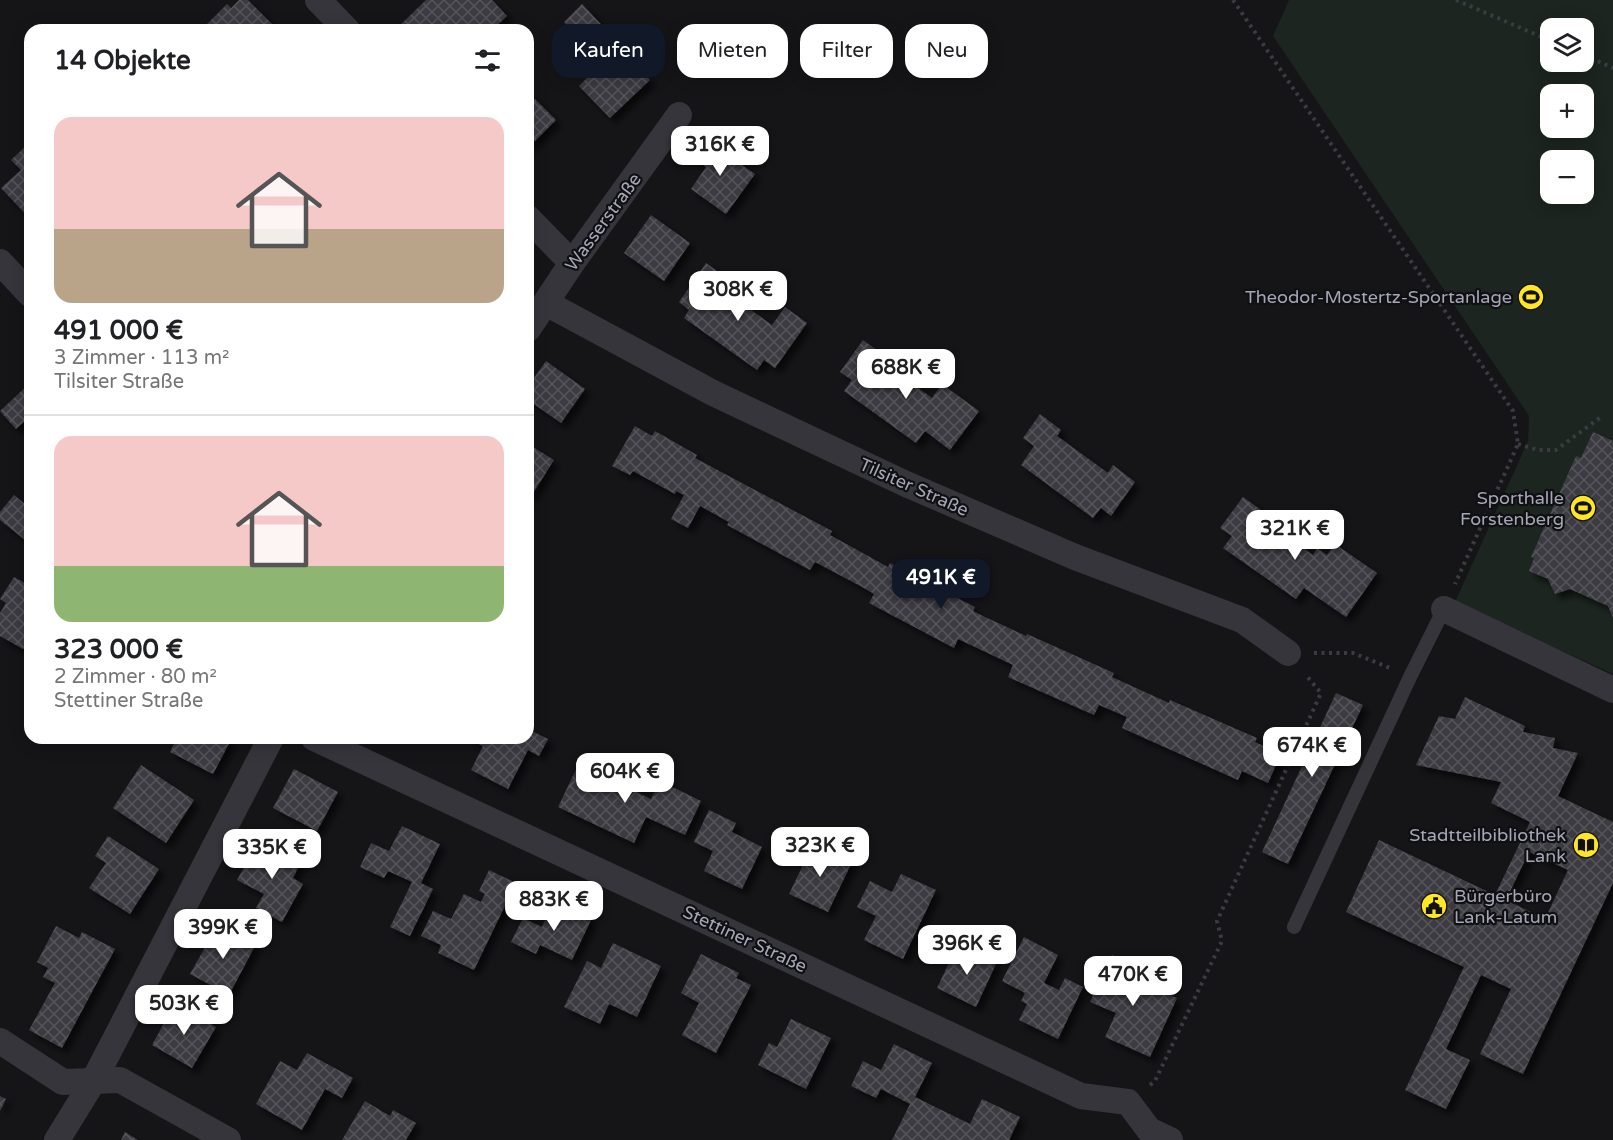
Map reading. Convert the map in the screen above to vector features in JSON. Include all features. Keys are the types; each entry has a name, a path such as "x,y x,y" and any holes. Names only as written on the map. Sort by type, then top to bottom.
{"street":[{"path":"318,0 341,24"},
{"name":"Wasserstraße","path":"534,320 572,263 679,115"},
{"path":"534,224 572,263"},
{"path":"0,262 24,288"},
{"name":"Tilsiter Straße","path":"546,303 713,393 906,484 1075,557 1242,620 1288,653"},
{"path":"1444,609 1613,690"},
{"path":"57,1140 93,1080 268,744"},
{"name":"Stettiner Straße","path":"327,744 1081,1096 1128,1102"},
{"path":"0,1041 63,1082 120,1080 228,1140"},
{"path":"1128,1102 1149,1130 1170,1140"}],"lane":[{"path":"1294,927 1444,609"}],"path":[{"path":"1233,0 1513,411 1518,444 1444,609"},
{"path":"1455,0 1540,36"},
{"path":"1594,60 1613,68"},
{"path":"1518,444 1538,450 1556,450 1601,417"},
{"path":"1288,653 1353,652 1410,677"},
{"path":"1128,1102 1155,1081 1222,941 1217,921 1321,693 1288,653"}],"shaded area":[{"name":"Theodor-Mostertz-Sportanlage","path":"1289,0 1613,0 1613,674 1455,602 1528,441 1529,416 1273,36"}],"building":[{"path":"239,0 248,0 272,24 207,24 227,4 231,8"},
{"path":"426,0 492,0 507,16 498,24 401,24"},
{"path":"582,4 601,24 566,24 564,22"},
{"path":"587,78 648,78 650,80 610,118 579,86"},
{"path":"534,98 556,120 534,142"},
{"path":"706,140 755,174 726,214 691,189 706,167 693,158"},
{"path":"24,148 24,213 1,188 21,170 11,160"},
{"path":"651,215 690,243 664,281 624,253"},
{"path":"706,263 727,278 720,288 772,325 785,307 807,323 775,368 764,360 757,370 684,318 689,310 679,302"},
{"path":"863,340 885,356 881,361 932,398 942,384 979,411 950,450 925,431 916,443 844,391 852,380 840,372"},
{"path":"546,361 585,389 561,423 534,404 534,378"},
{"path":"24,389 24,422 16,429 0,411"},
{"path":"1040,414 1061,430 1057,436 1108,473 1113,465 1135,482 1111,516 1101,508 1093,518 1021,465 1034,446 1023,438"},
{"path":"635,426 652,436 655,431 697,455 695,458 832,531 830,535 888,567 890,563 975,607 973,611 1114,673 1112,677 1169,703 1170,700 1257,738 1255,742 1281,754 1268,783 1242,771 1238,780 1122,728 1127,717 1099,705 1094,715 1008,677 1013,665 958,639 954,648 869,603 874,594 864,588 815,562 810,570 727,525 729,522 700,506 688,528 671,519 684,495 676,491 675,494 633,471 630,475 612,466"},
{"name":"Sporthalle Forstenberg","path":"1593,432 1613,441 1613,618 1608,606 1570,589 1555,594 1548,579 1529,571 1534,558 1531,557 1576,456 1581,458"},
{"path":"534,448 554,460 534,492"},
{"path":"14,495 24,503 24,539 0,520 0,512"},
{"path":"1243,497 1265,513 1261,518 1313,555 1317,548 1327,555 1335,544 1377,573 1346,617 1304,588 1296,599 1223,548 1232,536 1220,528"},
{"path":"14,577 24,583 23,649 0,636 0,613 6,603 0,599"},
{"path":"1336,693 1363,705 1288,864 1262,852"},
{"name":"Bürgerbüro Lank-Latum","path":"1465,697 1525,726 1523,732 1555,738 1553,748 1578,753 1558,796 1613,822 1613,883 1523,1074 1480,1054 1511,989 1481,975 1446,1049 1470,1060 1446,1109 1405,1090 1464,967 1346,912 1379,840 1495,895 1530,822 1491,803 1501,782 1416,765 1439,716 1455,719","holes":["1529,852 1568,870 1545,919 1506,900"]},
{"path":"534,732 548,739 539,756 528,750 508,789 471,770 483,746 479,744 534,744"},
{"path":"174,744 229,744 213,774 170,752"},
{"path":"582,757 599,764 595,772 651,799 660,781 701,801 685,835 646,817 634,843 558,807"},
{"path":"141,765 194,800 166,843 113,808"},
{"path":"294,769 338,792 317,831 273,808"},
{"path":"709,810 736,823 732,832 762,847 742,889 704,871 713,851 694,842"},
{"path":"402,826 440,844 421,883 433,889 410,936 390,927 412,882 388,871 384,878 360,867 371,843 389,851"},
{"path":"108,836 159,869 130,914 89,888 106,863 95,856"},
{"path":"259,840 300,864 293,878 303,884 282,922 256,908 264,894 237,880"},
{"path":"813,844 852,862 828,912 789,894"},
{"path":"489,870 516,883 474,970 438,953 441,945 421,936 433,911 451,919 464,894 481,902 485,894 479,891"},
{"path":"901,874 936,890 903,959 864,940 876,916 857,907 870,881 892,892"},
{"path":"554,900 592,918 572,960 540,945 536,954 511,942 523,918 542,927"},
{"path":"56,926 79,938 82,932 115,949 62,1048 29,1030 55,983 43,977 48,968 37,962"},
{"path":"217,926 255,946 229,995 190,974"},
{"path":"1024,937 1058,955 1044,983 1059,990 1065,978 1083,987 1058,1039 1019,1020 1027,1004 1021,1001 1025,993 1002,981"},
{"path":"613,943 661,966 637,1017 609,1004 600,1024 564,1007 587,961 601,968"},
{"path":"957,946 996,964 976,1007 937,988"},
{"path":"701,954 739,973 736,978 751,985 716,1053 682,1035 699,1003 681,993"},
{"path":"1112,955 1144,970 1139,981 1177,998 1150,1057 1105,1037 1116,1013 1090,1002"},
{"path":"175,1003 216,1027 192,1068 152,1045"},
{"path":"791,1019 831,1038 806,1089 758,1065 769,1043 777,1047"},
{"path":"894,1044 932,1063 915,1097 970,1124 982,1099 1020,1117 1009,1140 892,1140 910,1104 881,1089 876,1098 851,1086 863,1061 881,1070"},
{"path":"307,1053 353,1078 342,1098 325,1089 302,1130 256,1104 280,1061 297,1070"},
{"path":"0,1096 6,1099 0,1111"},
{"path":"365,1101 390,1116 393,1110 416,1123 406,1140 342,1140"},
{"path":"125,1132 138,1140 121,1140"}],"place":[{"name":"Theodor-Mostertz-Sportanlage","path":"1531,297"},
{"name":"Sporthalle Forstenberg","path":"1583,508"},
{"name":"Stadtteilbibliothek Lank","path":"1586,845"},
{"name":"Bürgerbüro Lank-Latum","path":"1434,906"}]}
